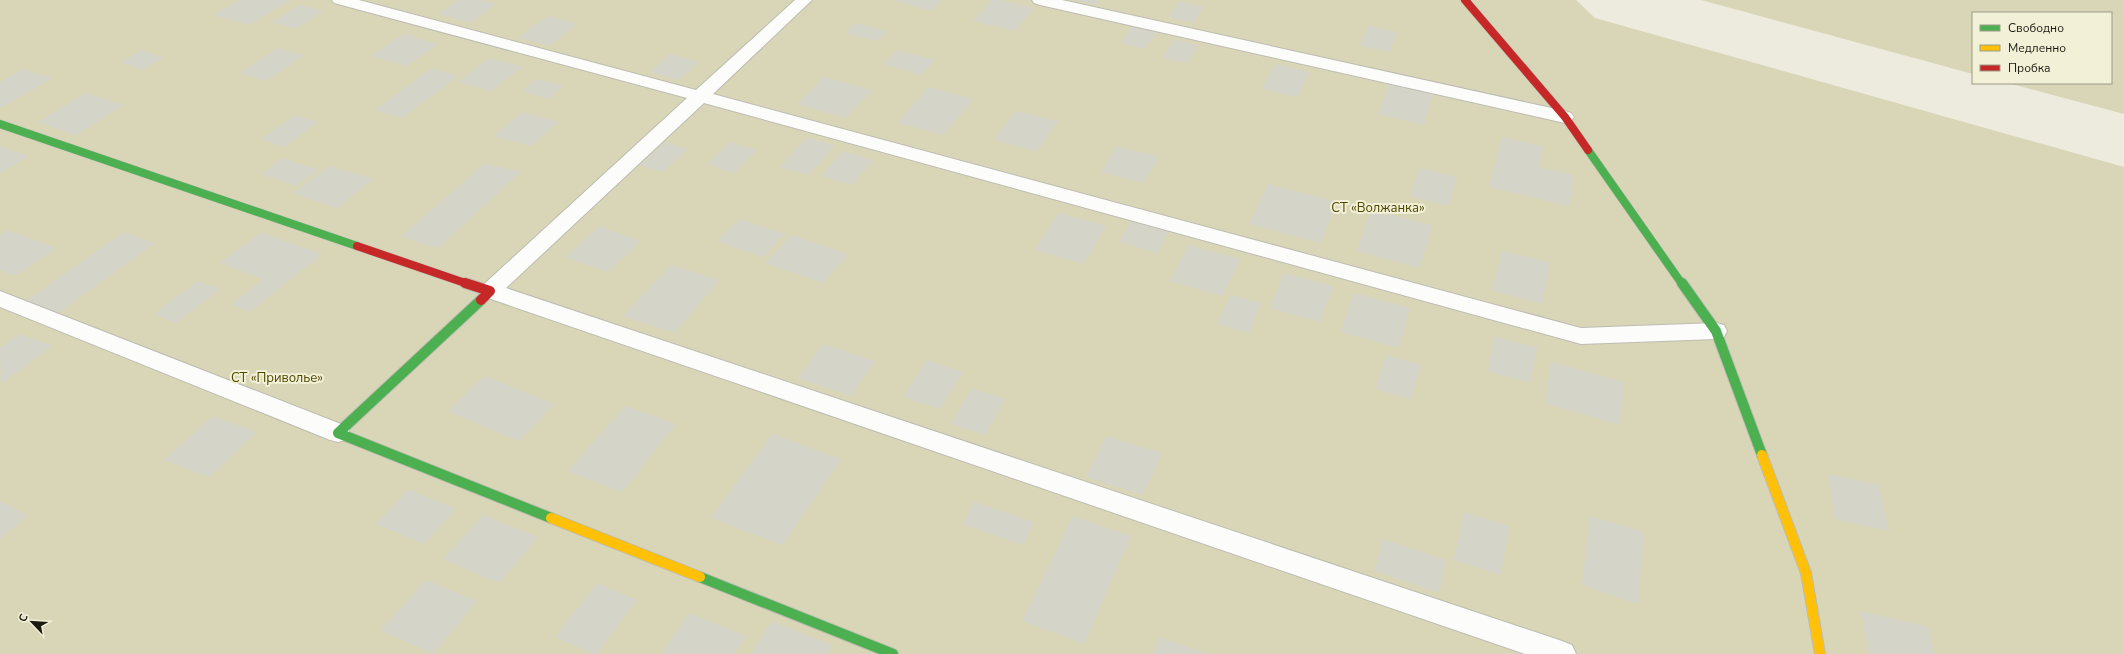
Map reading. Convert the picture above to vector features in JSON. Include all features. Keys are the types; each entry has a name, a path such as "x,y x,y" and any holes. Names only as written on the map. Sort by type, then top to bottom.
{"street":[{"path":"1465,0 1565,117 1716,331 1806,573 1820,654"},
{"path":"0,124 490,291 338,433 892,654"}],"lane":[{"path":"340,0 1581,336 1716,331"},
{"path":"804,0 490,291 1562,654"},
{"path":"1040,0 1565,117"},
{"path":"0,299 338,433"}],"green space":[{"path":"0,0 1576,0 1595,18 2124,167 2124,654 0,654"},
{"path":"1701,0 2124,0 2124,114 2012,84 2112,84 2112,12 1972,12 1972,74"}],"building":[{"path":"240,0 290,0 249,25 214,15"},
{"path":"459,0 480,0 496,4 471,23 439,14"},
{"path":"892,0 942,0 932,11"},
{"path":"991,0 1001,0 1034,8 1015,31 973,21"},
{"path":"1076,0 1099,0 1096,5"},
{"path":"1179,1 1203,7 1194,23 1169,17"},
{"path":"300,5 323,11 295,29 273,22"},
{"path":"547,16 577,24 550,46 518,38"},
{"path":"854,23 888,31 877,41 845,33"},
{"path":"1132,26 1157,32 1145,49 1120,43"},
{"path":"1368,26 1397,32 1390,52 1360,46"},
{"path":"403,34 438,44 407,66 371,56"},
{"path":"1174,39 1198,45 1187,63 1163,58"},
{"path":"278,48 305,55 266,81 239,73"},
{"path":"142,50 163,58 142,70 121,62"},
{"path":"898,50 935,60 921,75 884,64"},
{"path":"670,54 699,62 679,80 650,72"},
{"path":"490,58 522,67 491,91 458,82"},
{"path":"1275,64 1309,72 1298,97 1262,89"},
{"path":"432,68 458,76 402,118 375,110"},
{"path":"23,69 53,78 0,108 0,82"},
{"path":"824,77 872,90 846,118 797,104"},
{"path":"537,79 563,86 549,99 522,91"},
{"path":"1390,83 1433,93 1424,125 1378,114"},
{"path":"928,87 973,99 944,135 898,123"},
{"path":"86,93 124,105 76,135 38,122"},
{"path":"1016,111 1058,121 1037,151 994,140"},
{"path":"522,112 558,122 531,146 494,136"},
{"path":"295,115 318,122 284,147 261,139"},
{"path":"1502,137 1543,146 1539,167 1574,175 1569,206 1489,187"},
{"path":"806,138 835,145 809,175 780,167"},
{"path":"665,142 688,149 663,172 640,165"},
{"path":"730,142 757,150 734,173 708,164"},
{"path":"0,146 29,156 0,174"},
{"path":"1116,146 1159,157 1144,183 1101,172"},
{"path":"842,151 873,160 852,185 821,176"},
{"path":"283,158 318,170 296,186 261,174"},
{"path":"485,163 521,172 438,248 401,237"},
{"path":"329,166 373,179 337,208 293,193"},
{"path":"1419,168 1457,177 1449,206 1410,196"},
{"path":"1268,184 1337,202 1321,243 1249,224"},
{"path":"1371,210 1432,225 1420,268 1357,251"},
{"path":"1058,213 1106,226 1084,264 1035,250"},
{"path":"1132,218 1170,229 1158,253 1119,242"},
{"path":"739,219 785,234 763,257 717,241"},
{"path":"599,226 640,241 608,272 566,257"},
{"path":"8,230 56,248 15,276 0,270 0,236"},
{"path":"124,232 155,243 58,313 26,301"},
{"path":"261,233 322,254 250,312 231,305 263,279 220,263"},
{"path":"791,235 848,254 823,283 765,263"},
{"path":"1189,245 1240,259 1223,296 1170,281"},
{"path":"1502,250 1550,263 1542,304 1492,290"},
{"path":"671,265 719,280 675,333 623,316"},
{"path":"1284,273 1333,286 1320,322 1270,308"},
{"path":"198,281 220,289 176,323 154,314"},
{"path":"1354,293 1410,308 1399,348 1341,332"},
{"path":"1231,295 1261,303 1249,333 1217,324"},
{"path":"20,334 52,346 1,384 0,348"},
{"path":"1494,336 1537,348 1530,383 1488,371"},
{"path":"823,344 875,361 851,396 798,378"},
{"path":"1386,355 1421,365 1411,399 1376,389"},
{"path":"927,360 963,372 940,409 903,397"},
{"path":"1551,362 1624,382 1620,425 1545,403"},
{"path":"485,376 554,404 519,441 448,411"},
{"path":"972,388 1005,399 985,435 951,424"},
{"path":"625,406 676,424 622,492 568,471"},
{"path":"213,416 257,432 209,477 164,460"},
{"path":"772,434 841,459 783,545 711,518"},
{"path":"1106,436 1162,453 1143,495 1086,477"},
{"path":"1828,474 1879,485 1889,531 1835,519"},
{"path":"409,489 456,509 424,544 376,524"},
{"path":"0,501 28,515 0,539"},
{"path":"974,502 1034,522 1023,545 963,524"},
{"path":"1464,512 1509,526 1501,575 1454,560"},
{"path":"483,515 538,537 499,583 443,559"},
{"path":"1073,516 1131,536 1084,644 1022,621"},
{"path":"1590,516 1644,532 1638,604 1582,585"},
{"path":"1382,539 1446,560 1439,593 1375,571"},
{"path":"426,580 477,601 433,654 381,630"},
{"path":"597,583 637,600 597,654 593,654 555,637"},
{"path":"1861,611 1928,627 1935,654 1869,654"},
{"path":"689,613 746,636 734,654 661,654"},
{"path":"772,621 832,645 827,654 751,654"},
{"path":"1160,637 1208,654 1153,654"}],"traffic: fast":[{"path":"0,124 357,246"},
{"path":"1588,150 1716,331 1762,455"},
{"path":"481,300 338,433 551,518"},
{"path":"700,577 893,654"}],"traffic: slow":[{"path":"1762,455 1806,573 1820,654"},
{"path":"551,518 700,577"}],"traffic: jam":[{"path":"1465,0 1565,117 1588,150"},
{"path":"357,246 490,291 481,300"}],"park label":[{"name":"СТ «Волжанка»","path":"1378,207"},
{"name":"СТ «Приволье»","path":"277,377"}]}
